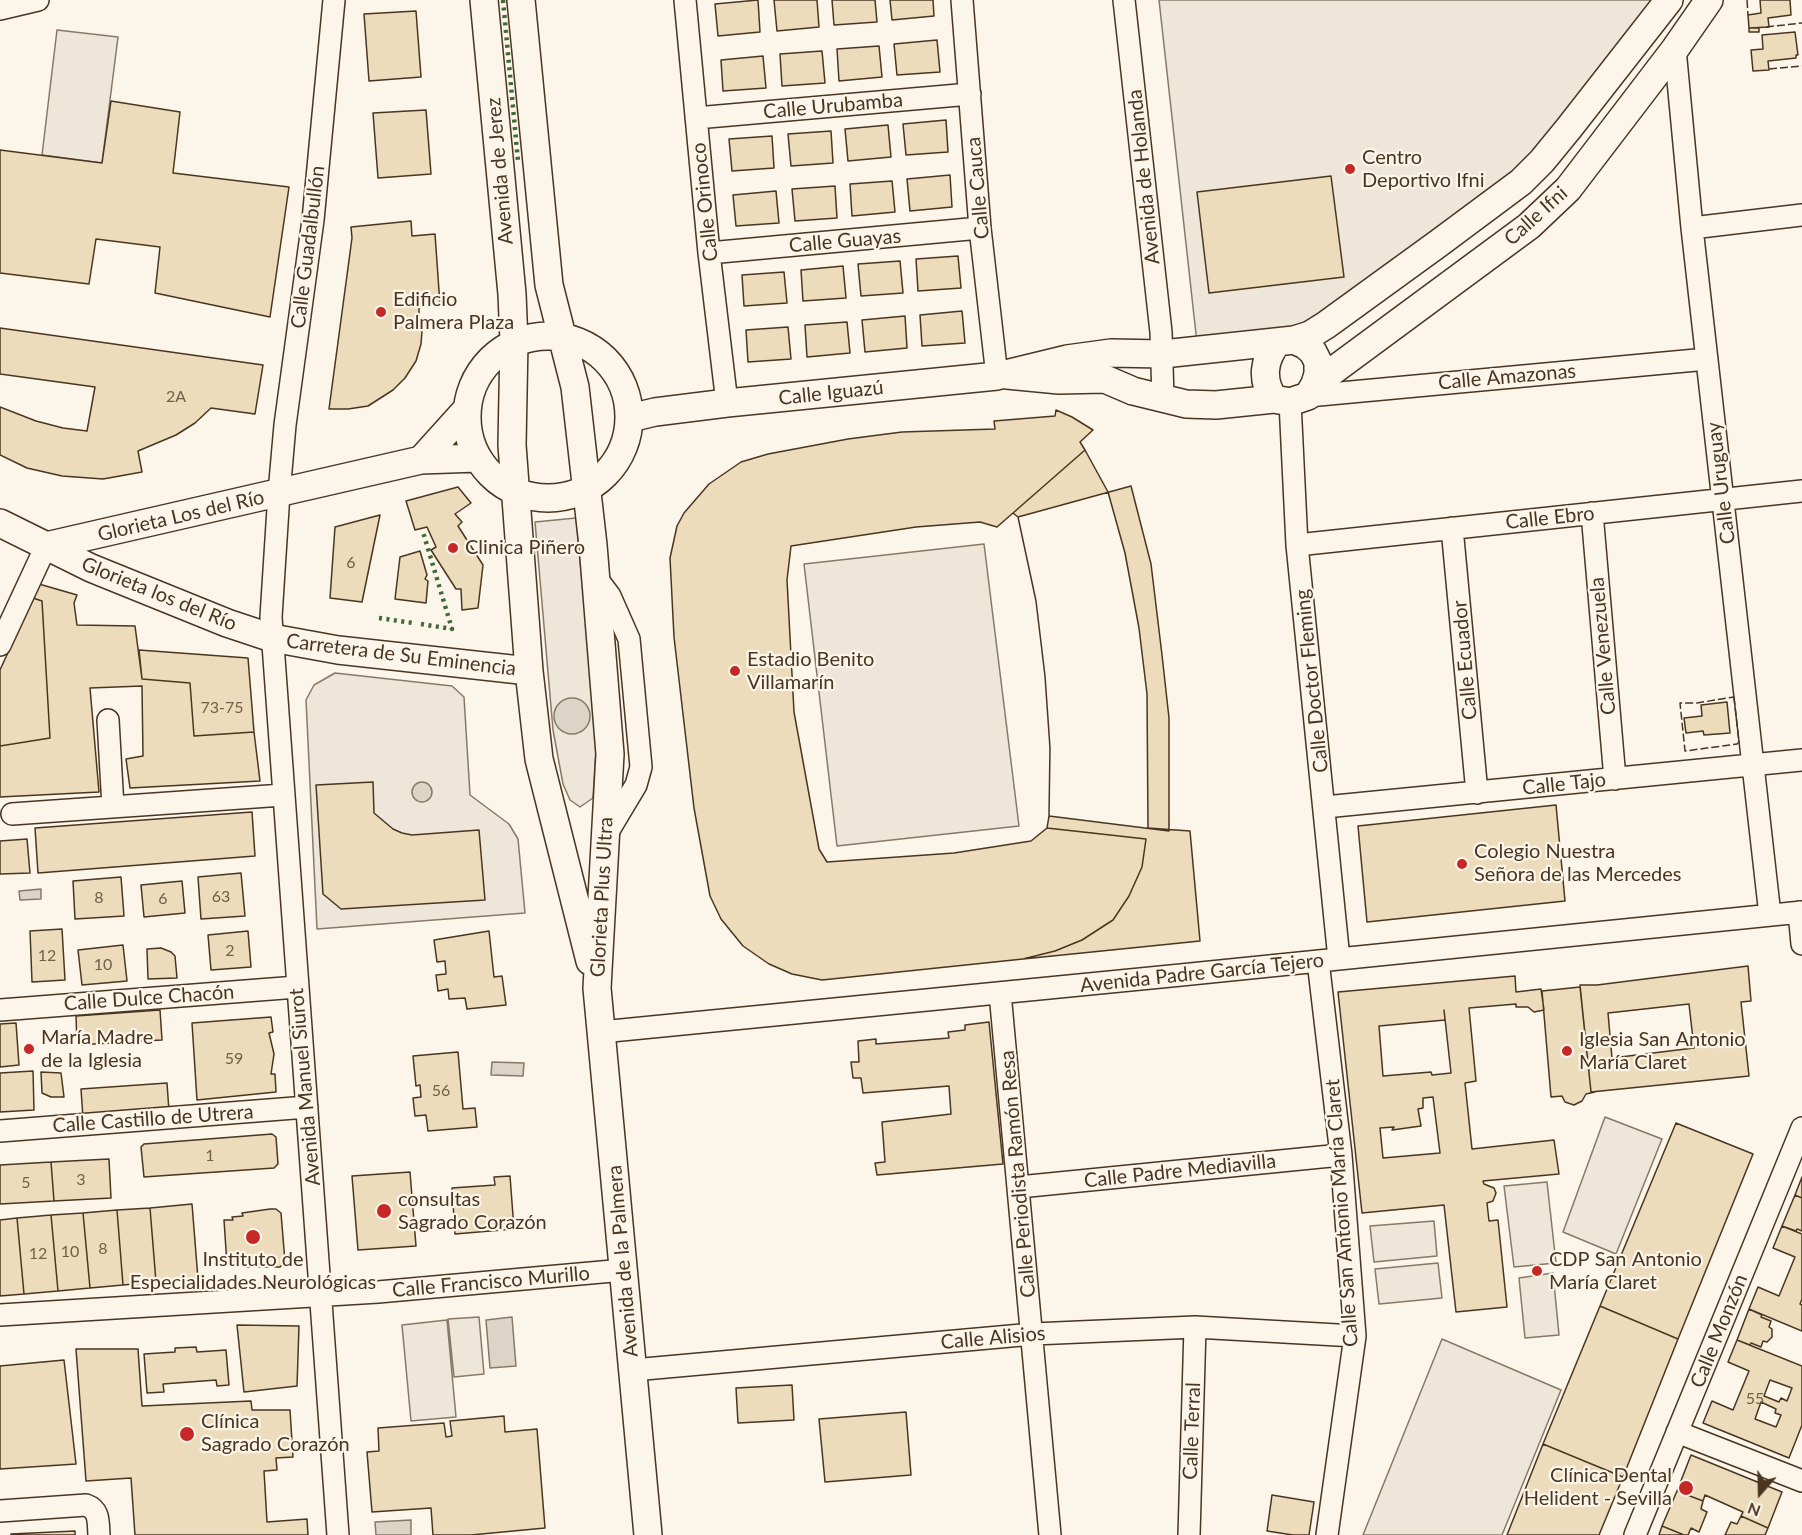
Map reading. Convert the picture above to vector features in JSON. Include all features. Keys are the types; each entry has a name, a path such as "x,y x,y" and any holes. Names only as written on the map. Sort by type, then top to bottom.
{"main road":[{"name":"Avenida de Jerez","path":"484,0 512,294 514,342"},
{"name":"Avenida de Jerez","path":"521,0 549,285 562,336"},
{"name":"Calle Ifni","path":"1163,354 1286,341 1310,335 1326,325 1521,182 1569,128 1669,0"},
{"name":"Calle Ifni","path":"1297,395 1529,226 1568,189 1675,50 1709,0"},
{"path":"537,336 562,336 584,343 603,356 618,374 637,408 618,459 605,476 587,489 564,497 540,498 517,492 496,480 477,458 466,418 467,409 469,395 478,373 494,356 514,342 537,336"},
{"name":"Glorieta Plus Ultra","path":"562,336 575,387 587,489 610,754 597,988"},
{"path":"1286,341 1309,348 1316,357 1319,368 1297,395 1267,385 1265,367 1268,356 1286,341"},
{"name":"Glorieta Plus Ultra","path":"514,342 512,445 538,759 597,988"},
{"name":"Calle Iguazú","path":"637,408 727,403 1002,376 1067,359 1111,353 1163,354"},
{"name":"Calle Iguazú","path":"1002,376 1059,380 1105,379 1133,391 1186,404 1216,405 1297,395"},
{"path":"422,460 467,409"},
{"path":"279,493 422,460 477,458"},
{"name":"Glorieta Los del Río","path":"46,546 279,493"},
{"path":"0,523 46,546"},
{"name":"Glorieta los del Río","path":"46,546 91,568 272,638"},
{"name":"Carretera de Su Eminencia","path":"272,638 338,650 529,671"},
{"name":"Avenida de la Palmera","path":"597,988 648,1535"}],"street":[{"path":"0,9 38,0"},
{"name":"Calle Guadalbullón","path":"279,493 285,425 313,220 334,0"},
{"name":"Calle Orinoco","path":"685,0 727,403"},
{"name":"Calle Cauca","path":"962,0 980,228 1002,376"},
{"name":"Avenida de Holanda","path":"1124,0 1163,354 1164,399"},
{"name":"Calle Uruguay","path":"1675,50 1692,228 1770,915"},
{"name":"Calle Urubamba","path":"696,118 970,94"},
{"path":"1692,228 1802,215"},
{"name":"Calle Guayas","path":"710,253 980,228"},
{"name":"Calle Amazonas","path":"1297,395 1707,358"},
{"name":"Calle Doctor Fleming","path":"1297,395 1297,545 1325,807 1329,960"},
{"name":"Calle Ebro","path":"1297,545 1802,490"},
{"name":"Glorieta Los del Río","path":"272,638 271,616 279,493"},
{"name":"Calle Venezuela","path":"1592,513 1615,779"},
{"name":"Calle Ecuador","path":"1452,528 1477,793"},
{"path":"0,645 46,546"},
{"name":"Avenida Manuel Siurot","path":"272,638 338,1535"},
{"path":"108,720 113,807"},
{"name":"Calle Tajo","path":"1325,807 1802,760"},
{"path":"12,814 283,795"},
{"path":"1800,912 1802,944"},
{"name":"Avenida Padre García Tejero","path":"601,1032 1800,912"},
{"name":"Calle San Antonio María Claret","path":"1327,1535 1355,1336 1329,960"},
{"name":"Calle Dulce Chacón","path":"0,1010 297,987"},
{"name":"Calle Periodista Ramón Resa","path":"1000,993 1050,1535"},
{"name":"Calle Castillo de Utrera","path":"0,1131 307,1107"},
{"name":"Calle Monzón","path":"1635,1535 1802,1128"},
{"name":"Calle Padre Mediavilla","path":"1019,1187 1341,1155"},
{"name":"Calle Francisco Murillo","path":"0,1315 322,1295 624,1270"},
{"name":"Calle Alisios","path":"633,1370 1033,1334 1195,1327 1355,1336"},
{"name":"Calle Terral","path":"1189,1535 1195,1327"},
{"path":"1677,1432 1802,1481"},
{"path":"0,1511 86,1505 93,1507 98,1513 99,1535"}],"shaded area":[{"name":"Centro Deportivo Ifni","path":"1159,0 1657,0 1544,149 1314,323 1197,343"},
{"path":"57,30 118,37 102,163 42,155"},
{"path":"576,518 596,749 593,798 580,807 570,800 563,784 553,730 535,522"},
{"name":"Estadio Benito Villamarín","path":"984,544 1019,826 837,846 804,564"},
{"path":"335,673 452,686 464,697 470,795 509,824 518,839 525,913 317,929 306,700 314,685"},
{"path":"572,698 585,703 590,716 585,729 572,734 559,729 554,716 559,703"},
{"path":"422,782 429,785 432,792 429,799 422,802 415,799 412,792 415,785"},
{"path":"41,889 41,899 20,900 19,891"},
{"path":"492,1062 524,1063 523,1076 491,1075"},
{"path":"1605,1117 1662,1139 1616,1254 1563,1232"},
{"path":"1547,1182 1556,1263 1514,1267 1504,1186"},
{"path":"1434,1221 1437,1256 1374,1262 1370,1226"},
{"path":"1438,1263 1442,1298 1379,1304 1375,1269"},
{"path":"1553,1273 1559,1335 1525,1338 1519,1278"},
{"path":"479,1317 484,1374 454,1377 448,1319"},
{"path":"512,1317 516,1366 490,1368 486,1320"},
{"path":"447,1320 456,1417 411,1421 402,1325"},
{"path":"1442,1339 1561,1390 1502,1535 1363,1535"},
{"path":"411,1520 411,1535 376,1535 375,1522"}],"building":[{"path":"758,0 760,32 718,36 715,4"},
{"path":"774,0 817,0 819,27 777,31"},
{"path":"832,0 875,0 877,22 834,25"},
{"path":"890,0 933,0 934,16 892,20"},
{"path":"1760,0 1790,0 1791,15 1768,18 1769,27 1749,28 1748,15 1761,13"},
{"path":"416,11 421,77 369,81 364,14"},
{"path":"1749,28 1759,28 1759,32 1749,32"},
{"path":"1795,32 1798,55 1796,58 1768,61 1769,70 1753,71 1751,50 1763,49 1762,35"},
{"path":"937,40 940,72 897,75 894,44"},
{"path":"879,46 882,77 839,81 837,49"},
{"path":"822,51 825,83 782,86 780,54"},
{"path":"763,56 766,88 723,91 721,60"},
{"path":"111,101 180,112 173,173 289,187 270,317 155,293 160,247 96,239 89,284 0,273 0,150 102,163"},
{"path":"426,110 431,174 378,178 373,113"},
{"path":"946,120 948,152 906,155 903,124"},
{"path":"888,125 891,157 848,161 845,129"},
{"path":"831,131 833,163 791,166 788,134"},
{"path":"772,136 774,168 732,171 729,139"},
{"path":"950,175 952,207 910,211 907,179"},
{"path":"1331,176 1344,277 1209,293 1197,192"},
{"path":"892,181 895,212 852,216 850,184"},
{"path":"835,186 837,218 795,221 792,189"},
{"path":"776,191 779,223 736,226 733,195"},
{"name":"Edificio Palmera Plaza","path":"411,221 412,236 435,234 440,305 419,305 419,318 423,318 421,344 416,361 405,378 393,390 368,406 329,409 352,238 351,227"},
{"path":"958,256 961,288 918,291 916,259"},
{"path":"900,261 903,293 861,296 858,264"},
{"path":"843,266 846,298 803,301 801,270"},
{"path":"784,272 787,303 744,306 742,275"},
{"path":"962,311 965,343 922,346 920,315"},
{"path":"905,316 907,348 865,352 862,320"},
{"path":"847,322 850,353 807,357 805,325"},
{"path":"788,327 791,359 748,362 746,330"},
{"path":"0,328 263,365 255,414 211,408 195,423 176,435 138,451 142,472 103,479 62,476 27,468 0,455 0,407 36,421 87,431 95,387 0,374"},
{"name":"Estadio Benito Villamarín","path":"1056,410 1093,430 1080,442 1085,450 997,527 980,522 916,527 791,546 787,580 794,712 819,849 827,862 954,853 1031,841 1047,828 1146,839 1142,867 1129,896 1113,920 1082,940 1055,951 1023,959 822,980 792,974 769,964 743,946 721,919 710,896 694,808 674,637 670,558 677,526 684,513 709,484 741,462 768,454 848,439 902,432 995,429 994,421 1055,416"},
{"path":"1085,450 1108,492 1125,553 1139,628 1147,694 1148,828 1190,831 1200,941 1023,959 1055,951 1082,940 1113,920 1129,896 1142,867 1146,839 1047,828 1050,748 1045,676 1036,601 1018,517 1013,513"},
{"path":"1131,486 1151,564 1169,718 1169,831 1049,816 1050,748 1045,676 1036,601 1018,517"},
{"name":"Clinica Piñero","path":"458,487 471,503 455,514 462,522 458,526 483,565 478,608 462,610 461,589 456,589 431,550 436,547 427,527 415,530 406,501"},
{"path":"380,515 362,602 330,598 335,527"},
{"path":"420,551 427,575 425,579 428,581 426,603 395,599 400,557"},
{"path":"39,584 77,595 74,603 77,625 135,626 142,679 190,683 194,736 254,732 260,781 130,788 126,759 143,756 142,686 90,688 99,792 0,797 0,746 50,738 42,601 33,598"},
{"path":"33,598 42,601 50,738 0,746 0,670"},
{"path":"139,650 248,658 254,732 194,736 190,683 142,679"},
{"path":"1727,702 1730,733 1704,735 1703,731 1686,733 1684,718 1702,716 1701,705"},
{"path":"373,782 374,813 393,829 412,835 479,830 485,900 341,909 323,894 316,785"},
{"name":"Colegio Nuestra Señora de las Mercedes","path":"1556,805 1565,901 1367,922 1358,826"},
{"path":"252,812 255,856 38,873 35,828"},
{"path":"27,839 30,873 0,874 0,841"},
{"path":"241,873 245,916 201,919 198,877"},
{"path":"121,877 124,916 75,919 73,881"},
{"path":"182,881 185,913 144,917 141,885"},
{"path":"62,929 65,980 32,982 30,931"},
{"path":"248,931 251,967 211,970 208,935"},
{"path":"489,931 494,977 502,976 506,1005 467,1009 465,998 449,999 448,989 438,991 436,975 446,974 445,961 437,962 434,940"},
{"path":"123,945 127,981 82,985 78,950"},
{"path":"161,948 175,956 177,978 148,979 147,949"},
{"path":"1748,966 1751,1001 1741,1002 1749,1076 1591,1092 1580,985 1597,985","holes":["1689,1004 1694,1048 1612,1058 1608,1013"]},
{"path":"1515,976 1516,992 1541,989 1544,1010 1534,1012 1528,1007 1516,1007 1516,1004 1469,1008 1476,1081 1465,1083 1472,1149 1554,1140 1559,1174 1483,1181 1484,1184 1494,1188 1496,1193 1493,1201 1487,1203 1489,1221 1498,1220 1507,1307 1456,1312 1444,1205 1362,1213 1338,992","holes":["1444,1010 1451,1073 1432,1075 1431,1072 1383,1076 1379,1026 1445,1020","1433,1097 1440,1153 1383,1158 1380,1128 1394,1127 1392,1130 1421,1126 1418,1109 1423,1108 1423,1098"]},
{"name":"Iglesia San Antonio María Claret","path":"1580,987 1591,1092 1595,1092 1586,1094 1582,1101 1574,1105 1565,1102 1562,1096 1551,1097 1542,991"},
{"path":"160,1010 162,1040 77,1045 76,1016"},
{"path":"271,1017 273,1032 269,1033 274,1054 271,1074 275,1074 276,1092 197,1100 192,1023"},
{"path":"989,1022 1003,1164 877,1175 875,1163 885,1162 882,1122 951,1114 949,1086 863,1093 861,1078 853,1078 851,1062 859,1062 858,1041 876,1039 876,1044 949,1038 948,1032 965,1030 965,1025"},
{"path":"16,1023 19,1065 0,1067 0,1024"},
{"path":"458,1052 463,1109 475,1108 477,1127 428,1131 426,1115 415,1116 413,1098 421,1097 420,1085 416,1086 413,1056"},
{"path":"33,1071 34,1110 0,1112 0,1073"},
{"path":"41,1072 61,1073 64,1097 51,1097 42,1093"},
{"path":"167,1083 169,1111 83,1118 81,1089"},
{"path":"1676,1123 1753,1154 1678,1339 1600,1306"},
{"path":"272,1134 276,1137 278,1164 274,1168 144,1177 141,1147 144,1144"},
{"path":"109,1159 111,1198 54,1201 51,1162"},
{"path":"51,1162 54,1201 0,1204 0,1165"},
{"name":"consultas Sagrado Corazón","path":"410,1172 416,1246 358,1250 352,1176"},
{"path":"510,1176 514,1229 455,1234 452,1188 495,1185 494,1177"},
{"path":"1802,1177 1802,1198 1795,1195"},
{"path":"1795,1195 1802,1198 1802,1231 1782,1226"},
{"path":"192,1204 198,1279 156,1282 150,1208"},
{"path":"150,1208 156,1282 123,1285 117,1210"},
{"name":"Instituto de Especialidades Neurológicas","path":"276,1209 281,1213 285,1262 280,1267 227,1265 224,1220 233,1220 232,1217 243,1216 242,1213"},
{"path":"117,1210 123,1285 90,1288 83,1213"},
{"path":"83,1213 90,1288 58,1291 51,1215"},
{"path":"51,1215 58,1291 24,1294 17,1218"},
{"path":"17,1218 24,1294 0,1296 0,1220"},
{"path":"1782,1226 1802,1234 1802,1299 1800,1304 1802,1305 1802,1331 1749,1309 1758,1287 1779,1296 1795,1257 1773,1248"},
{"path":"1600,1306 1678,1339 1623,1477 1543,1444"},
{"path":"1749,1309 1771,1321 1769,1327 1772,1329 1772,1337 1767,1342 1763,1341 1761,1347 1737,1340"},
{"path":"237,1325 299,1326 297,1386 244,1392"},
{"path":"1737,1340 1802,1366 1802,1425 1789,1458 1703,1423 1712,1401 1733,1410 1749,1371 1728,1362","holes":["1770,1380 1792,1388 1787,1401 1781,1398 1779,1402 1764,1396","1761,1402 1776,1409 1775,1413 1781,1415 1776,1427 1755,1419"]},
{"path":"196,1347 197,1352 226,1350 229,1385 217,1386 216,1380 163,1384 164,1392 147,1393 144,1354 175,1352 175,1348"},
{"name":"Clínica Sagrado Corazón","path":"76,1349 138,1349 142,1406 251,1401 252,1410 290,1410 293,1457 276,1458 277,1470 264,1471 267,1522 307,1519 308,1535 135,1535 131,1478 86,1481"},
{"path":"64,1360 76,1464 0,1469 0,1366"},
{"path":"792,1385 794,1420 738,1423 736,1388"},
{"path":"906,1412 911,1475 825,1482 819,1419"},
{"path":"504,1416 505,1432 537,1429 545,1528 471,1535 433,1535 431,1508 372,1512 367,1452 379,1451 378,1428 444,1423 446,1437 452,1436 450,1421"},
{"path":"1543,1444 1623,1477 1599,1535 1507,1535"},
{"path":"1691,1455 1782,1492 1768,1528 1741,1516 1743,1512 1705,1495 1703,1501 1677,1491"},
{"path":"1677,1491 1703,1501 1701,1509 1707,1512 1699,1532 1691,1528 1688,1535 1684,1535 1662,1526"},
{"path":"1272,1495 1314,1502 1309,1535 1267,1531"},
{"path":"1741,1516 1768,1528 1765,1535 1725,1535 1731,1522 1737,1524"},
{"path":"1662,1526 1684,1535 1659,1535"},
{"path":"75,1531 75,1535 11,1535 11,1534"}],"hedge":[{"path":"503,0 518,161"},
{"path":"421,624 452,629 423,532"},
{"path":"379,618 413,623"}],"fence":[{"path":"1747,0 1748,15"},
{"path":"1766,27 1802,23"},
{"path":"1769,69 1802,66"},
{"path":"1734,697 1739,742 1685,751 1680,703 1697,703 1734,697"}],"place":[{"name":"Centro Deportivo Ifni","path":"1350,169"},
{"name":"Edificio Palmera Plaza","path":"381,312"},
{"name":"Clinica Piñero","path":"453,548"},
{"name":"Estadio Benito Villamarín","path":"735,671"},
{"name":"Colegio Nuestra Señora de las Mercedes","path":"1462,864"},
{"name":"María Madre de la Iglesia","path":"29,1049"},
{"name":"Iglesia San Antonio María Claret","path":"1567,1051"},
{"name":"consultas Sagrado Corazón","path":"384,1211"},
{"name":"Instituto de Especialidades Neurológicas","path":"253,1237"},
{"name":"CDP San Antonio María Claret","path":"1537,1271"},
{"name":"Clínica Sagrado Corazón","path":"187,1434"},
{"name":"Clínica Dental Helident - Sevilla","path":"1686,1488"}]}
